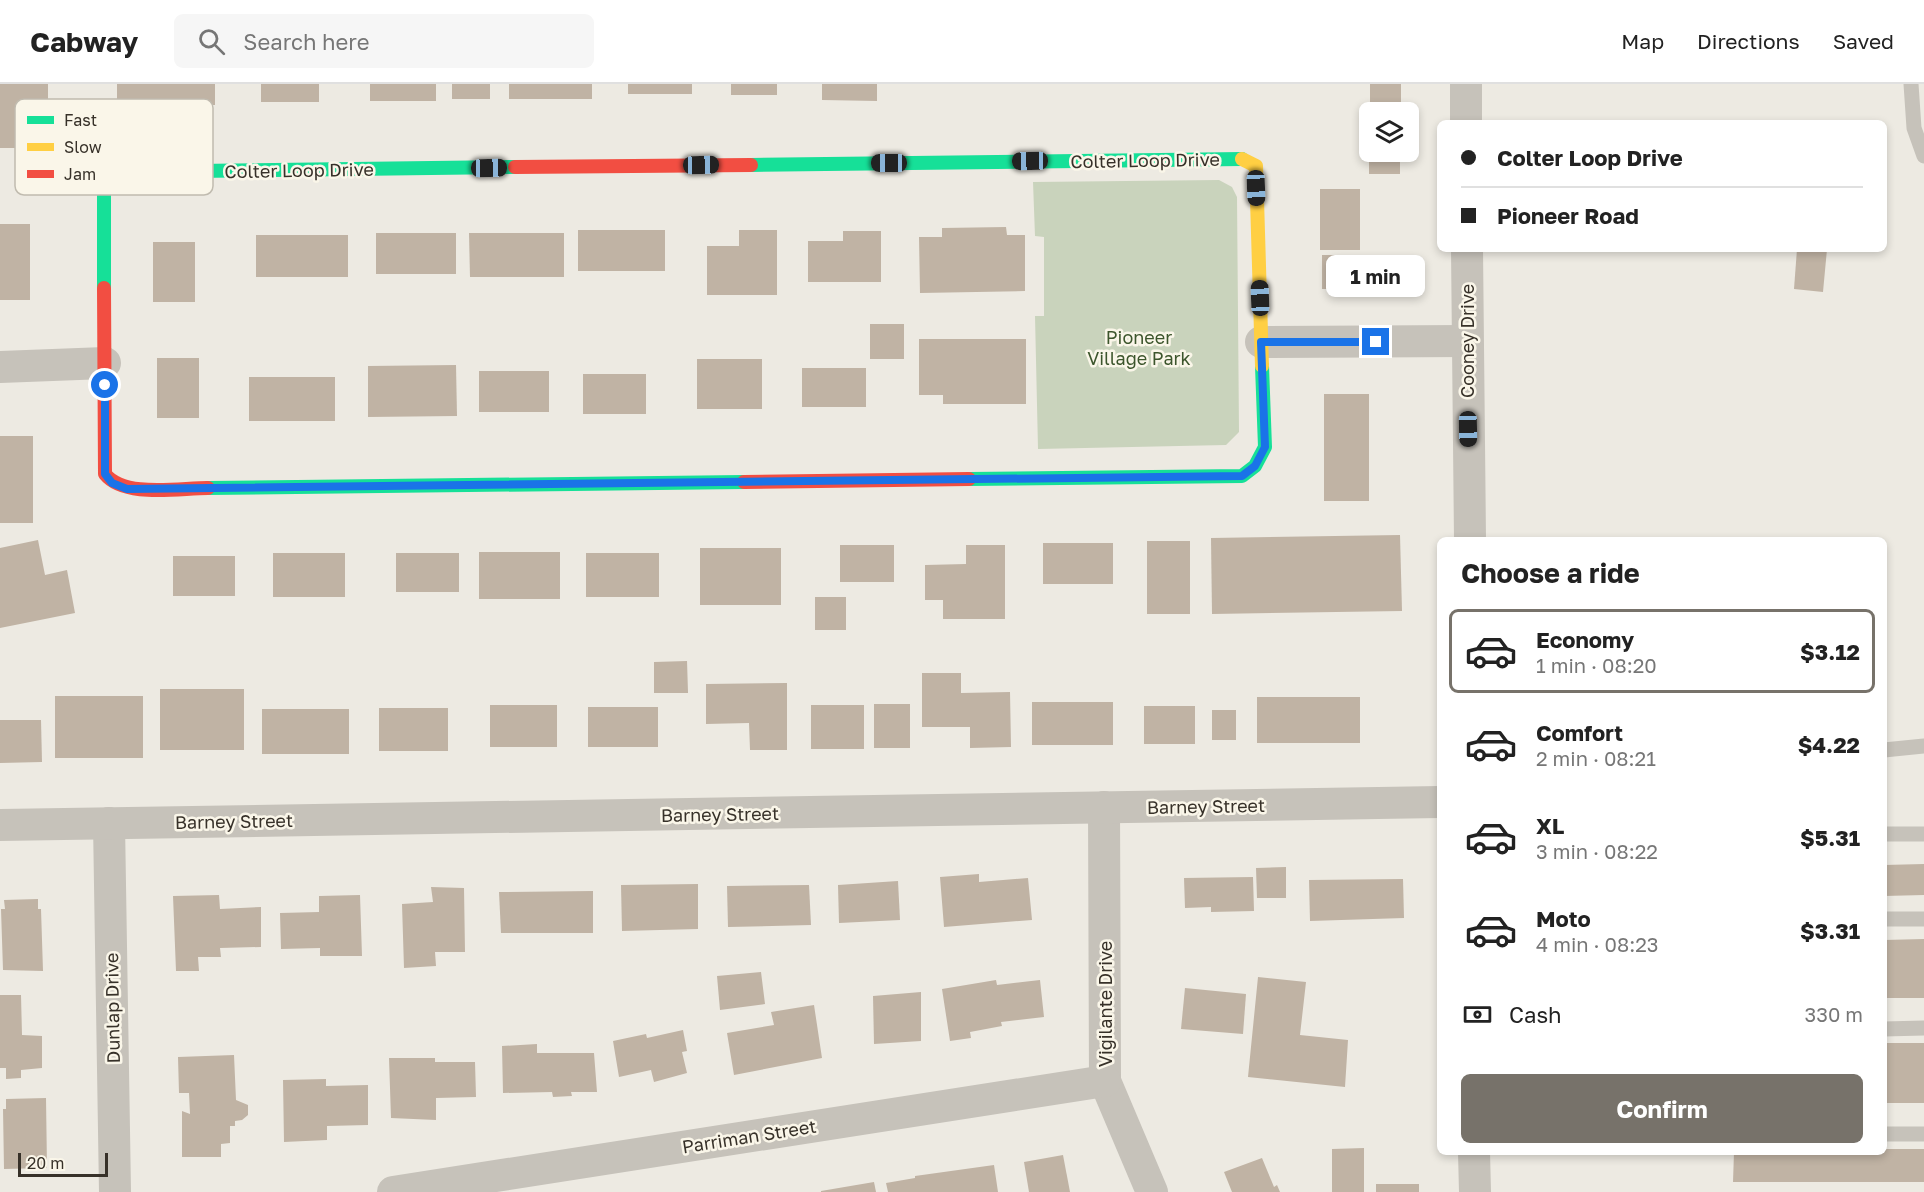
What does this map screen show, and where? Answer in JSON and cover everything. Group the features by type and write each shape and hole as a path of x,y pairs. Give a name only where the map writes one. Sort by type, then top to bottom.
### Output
{"street":[{"path":"1466,84 1466,120"},
{"name":"Colter Loop Drive","path":"104,195 105,474 112,483 127,489 1242,476 1255,466 1265,447 1256,166 1242,159 213,171"},
{"name":"Cooney Drive","path":"1467,252 1470,537"},
{"path":"1261,342 1467,341"},
{"path":"0,367 105,363"},
{"name":"Barney Street","path":"0,825 1437,802"},
{"name":"Vigilante Drive","path":"1104,807 1106,1081 1152,1192"},
{"name":"Dunlap Drive","path":"109,824 115,1192"},
{"name":"Parriman Street","path":"393,1192 1106,1081"},
{"path":"1474,1155 1475,1192"}],"lane":[{"path":"1911,84 1914,128 1924,156"},
{"path":"1887,750 1924,746"},
{"path":"1887,834 1924,834"},
{"path":"1887,919 1924,919"},
{"path":"1887,1029 1924,1028"},
{"path":"1887,1134 1924,1134"}],"green space":[{"name":"Pioneer Village Park","path":"1219,180 1232,187 1237,197 1239,432 1226,445 1038,449 1035,316 1044,316 1044,237 1035,236 1033,182"}],"building":[{"path":"0,84 48,84 48,99 15,99 15,148 0,148"},
{"path":"117,84 215,84 215,105 213,105 213,99 117,99"},
{"path":"261,84 319,84 319,102 261,102"},
{"path":"370,84 436,84 436,101 370,101"},
{"path":"452,84 490,84 490,99 452,99"},
{"path":"509,84 592,84 592,99 509,99"},
{"path":"628,84 692,84 692,94 628,94"},
{"path":"731,84 777,84 777,95 731,95"},
{"path":"822,84 877,84 877,101 822,100"},
{"path":"1370,84 1401,84 1401,102 1370,102"},
{"path":"1369,162 1400,162 1400,174 1369,174"},
{"path":"1320,189 1360,189 1360,250 1320,250"},
{"path":"0,224 30,224 30,300 0,300"},
{"path":"1006,227 1007,235 1025,235 1025,291 920,293 919,237 942,237 942,228"},
{"path":"578,230 665,230 665,271 578,271"},
{"path":"739,230 777,230 777,295 707,295 707,246 739,246"},
{"path":"843,231 881,231 881,282 808,282 808,241 843,241"},
{"path":"376,233 456,233 456,274 376,274"},
{"path":"469,233 564,233 564,277 470,277"},
{"path":"256,235 348,235 348,277 256,277"},
{"path":"153,242 195,242 195,302 153,302"},
{"path":"1797,252 1827,252 1823,292 1794,289"},
{"path":"1322,255 1358,255 1358,289 1322,289"},
{"path":"870,324 904,324 904,359 870,359"},
{"path":"919,339 1026,339 1026,404 943,404 943,395 919,395"},
{"path":"157,358 199,358 199,418 157,418"},
{"path":"697,359 762,359 762,409 697,409"},
{"path":"456,365 457,416 368,417 368,366"},
{"path":"802,368 866,368 866,407 802,407"},
{"path":"479,371 549,371 549,412 479,412"},
{"path":"583,374 646,374 646,414 583,414"},
{"path":"249,377 335,377 335,421 249,421"},
{"path":"1324,394 1369,394 1369,501 1324,501"},
{"path":"0,436 33,436 33,523 0,523"},
{"path":"1400,535 1402,611 1212,614 1211,538"},
{"path":"38,540 45,575 67,570 75,613 0,628 0,548"},
{"path":"1147,541 1190,541 1190,614 1147,614"},
{"path":"1043,543 1113,543 1113,584 1043,584"},
{"path":"840,545 894,545 894,582 840,582"},
{"path":"966,545 1005,545 1005,619 943,619 943,600 925,600 925,565 966,564"},
{"path":"700,548 781,548 781,605 700,605"},
{"path":"479,552 560,552 560,599 479,599"},
{"path":"273,553 345,553 345,597 273,597"},
{"path":"396,553 459,553 459,592 396,592"},
{"path":"586,553 659,553 659,597 586,597"},
{"path":"173,556 235,556 235,596 173,596"},
{"path":"815,597 846,597 846,630 815,630"},
{"path":"687,661 688,693 654,693 654,662"},
{"path":"922,673 961,673 961,693 1010,692 1011,747 970,748 970,727 922,727"},
{"path":"787,683 787,750 750,750 749,723 706,724 706,684"},
{"path":"160,689 244,689 244,750 160,750"},
{"path":"55,696 143,696 143,758 55,758"},
{"path":"1257,697 1360,697 1360,743 1257,743"},
{"path":"1032,702 1113,702 1113,745 1032,745"},
{"path":"874,704 910,704 910,748 874,748"},
{"path":"490,705 557,705 557,747 490,747"},
{"path":"811,705 864,705 864,749 811,749"},
{"path":"1144,706 1195,706 1195,744 1144,744"},
{"path":"588,707 658,707 658,747 588,747"},
{"path":"379,708 448,708 448,751 379,751"},
{"path":"262,709 349,709 349,754 262,754"},
{"path":"1212,710 1236,710 1236,740 1212,740"},
{"path":"0,720 41,720 42,762 0,763"},
{"path":"1924,864 1924,895 1887,896 1887,865"},
{"path":"1286,867 1286,898 1257,898 1256,868"},
{"path":"979,874 979,882 1028,878 1032,920 944,927 940,877"},
{"path":"1253,877 1254,911 1211,912 1211,907 1185,908 1184,878"},
{"path":"1403,879 1404,918 1310,921 1309,880"},
{"path":"898,881 900,920 839,923 838,885"},
{"path":"698,884 698,929 622,931 621,885"},
{"path":"809,885 811,925 728,927 727,886"},
{"path":"431,887 464,888 465,952 435,952 436,966 404,968 402,904 433,902"},
{"path":"593,891 593,933 501,933 499,892"},
{"path":"219,895 220,909 261,907 261,947 220,948 221,957 198,957 199,971 176,971 173,896"},
{"path":"360,895 362,956 320,956 320,948 281,949 280,913 319,912 319,896"},
{"path":"38,899 38,909 41,909 43,971 3,970 1,909 5,909 4,900"},
{"path":"1924,939 1924,998 1887,998 1887,940"},
{"path":"761,972 765,1004 720,1010 717,976"},
{"path":"1258,977 1306,982 1300,1035 1348,1040 1345,1087 1248,1077"},
{"path":"996,980 997,985 1040,980 1044,1017 1001,1022 1002,1026 970,1032 971,1038 950,1041 942,989"},
{"path":"1185,988 1246,994 1243,1034 1181,1029"},
{"path":"921,992 921,1041 874,1044 873,996"},
{"path":"0,995 21,995 22,1035 42,1036 42,1068 21,1070 21,1078 6,1079 6,1068 0,1068"},
{"path":"814,1005 822,1058 734,1075 727,1033 774,1025 771,1012"},
{"path":"683,1030 687,1051 682,1052 687,1073 654,1082 651,1070 619,1077 613,1041 646,1034 647,1038"},
{"path":"1887,1043 1924,1043 1924,1103 1887,1103"},
{"path":"537,1044 537,1053 594,1053 597,1092 571,1092 572,1096 553,1097 552,1092 503,1093 502,1046"},
{"path":"234,1055 236,1100 248,1105 248,1115 242,1120 235,1121 235,1126 230,1126 230,1143 221,1144 221,1157 182,1157 182,1111 190,1114 189,1093 179,1093 178,1057"},
{"path":"389,1058 435,1058 435,1062 475,1062 476,1097 436,1098 436,1120 391,1118"},
{"path":"326,1079 326,1086 368,1085 368,1125 327,1126 327,1140 284,1142 283,1080"},
{"path":"46,1098 47,1168 4,1169 3,1109 6,1109 6,1099"},
{"path":"1364,1148 1364,1192 1332,1192 1332,1149"},
{"path":"1887,1149 1924,1149 1924,1182 1733,1182 1734,1155 1887,1155"},
{"path":"1063,1155 1070,1192 1029,1192 1024,1162"},
{"path":"1262,1158 1274,1187 1277,1185 1280,1192 1232,1192 1224,1172"},
{"path":"994,1165 998,1192 888,1192 886,1183 915,1178 915,1176"},
{"path":"874,1182 876,1192 821,1192 821,1191"},
{"path":"1376,1184 1419,1184 1419,1192 1376,1192"}],"traffic: fast":[{"path":"751,165 1242,159"},
{"path":"213,171 515,167"},
{"path":"104,195 104,288"},
{"path":"969,479 1242,476 1255,466 1265,447 1262,366"},
{"path":"208,488 744,482"}],"traffic: slow":[{"path":"1242,159 1256,166 1262,366"}],"traffic: jam":[{"path":"515,167 751,165"},
{"path":"104,288 105,474 114,481 138,489 208,488"},
{"path":"744,482 969,479"}],"route":[{"path":"105,385 105,474 112,483 127,489 1242,476 1255,466 1265,447 1261,342 1376,342"}]}
